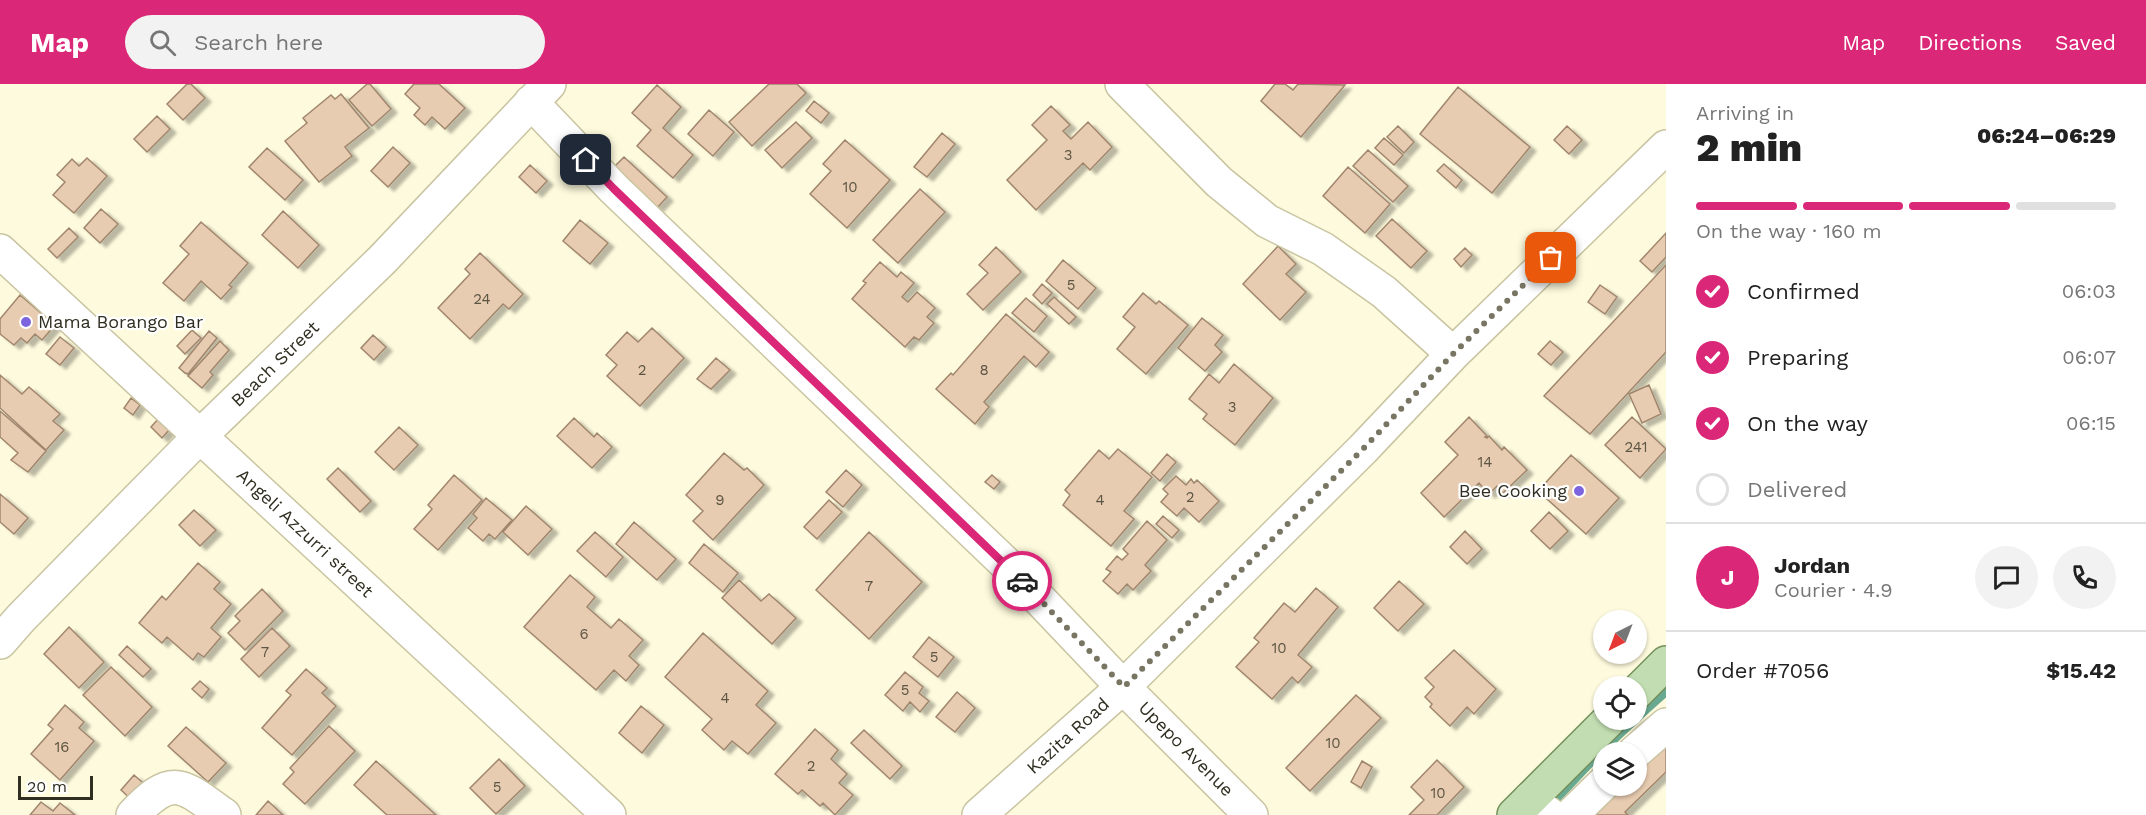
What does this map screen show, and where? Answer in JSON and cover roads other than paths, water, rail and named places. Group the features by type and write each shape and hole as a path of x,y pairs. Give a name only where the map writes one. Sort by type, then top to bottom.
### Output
{"main road":[{"path":"1647,682 1666,663"},
{"path":"1531,810 1600,730"}],"street":[{"path":"1122,84 1220,182 1268,221 1323,249 1384,292 1453,354"},
{"name":"Beach Street","path":"0,642 200,436 382,260 540,93"},
{"name":"Upepo Avenue","path":"540,93 614,189 1004,562 1251,815"},
{"name":"Kazita Road","path":"979,815 1124,687 1363,449 1453,354 1666,147"},
{"name":"Angeli Azzurri street","path":"0,251 609,815"},
{"path":"1647,742 1666,725"},
{"path":"133,815 146,801 166,788 187,789 224,815"},
{"path":"1571,815 1593,794"}],"waterway":[{"path":"1647,709 1666,692"},
{"path":"1550,806 1624,730"}],"place":[{"name":"Mama Borango Bar","path":"26,322"},
{"name":"Bee Cooking","path":"1579,491"}]}
